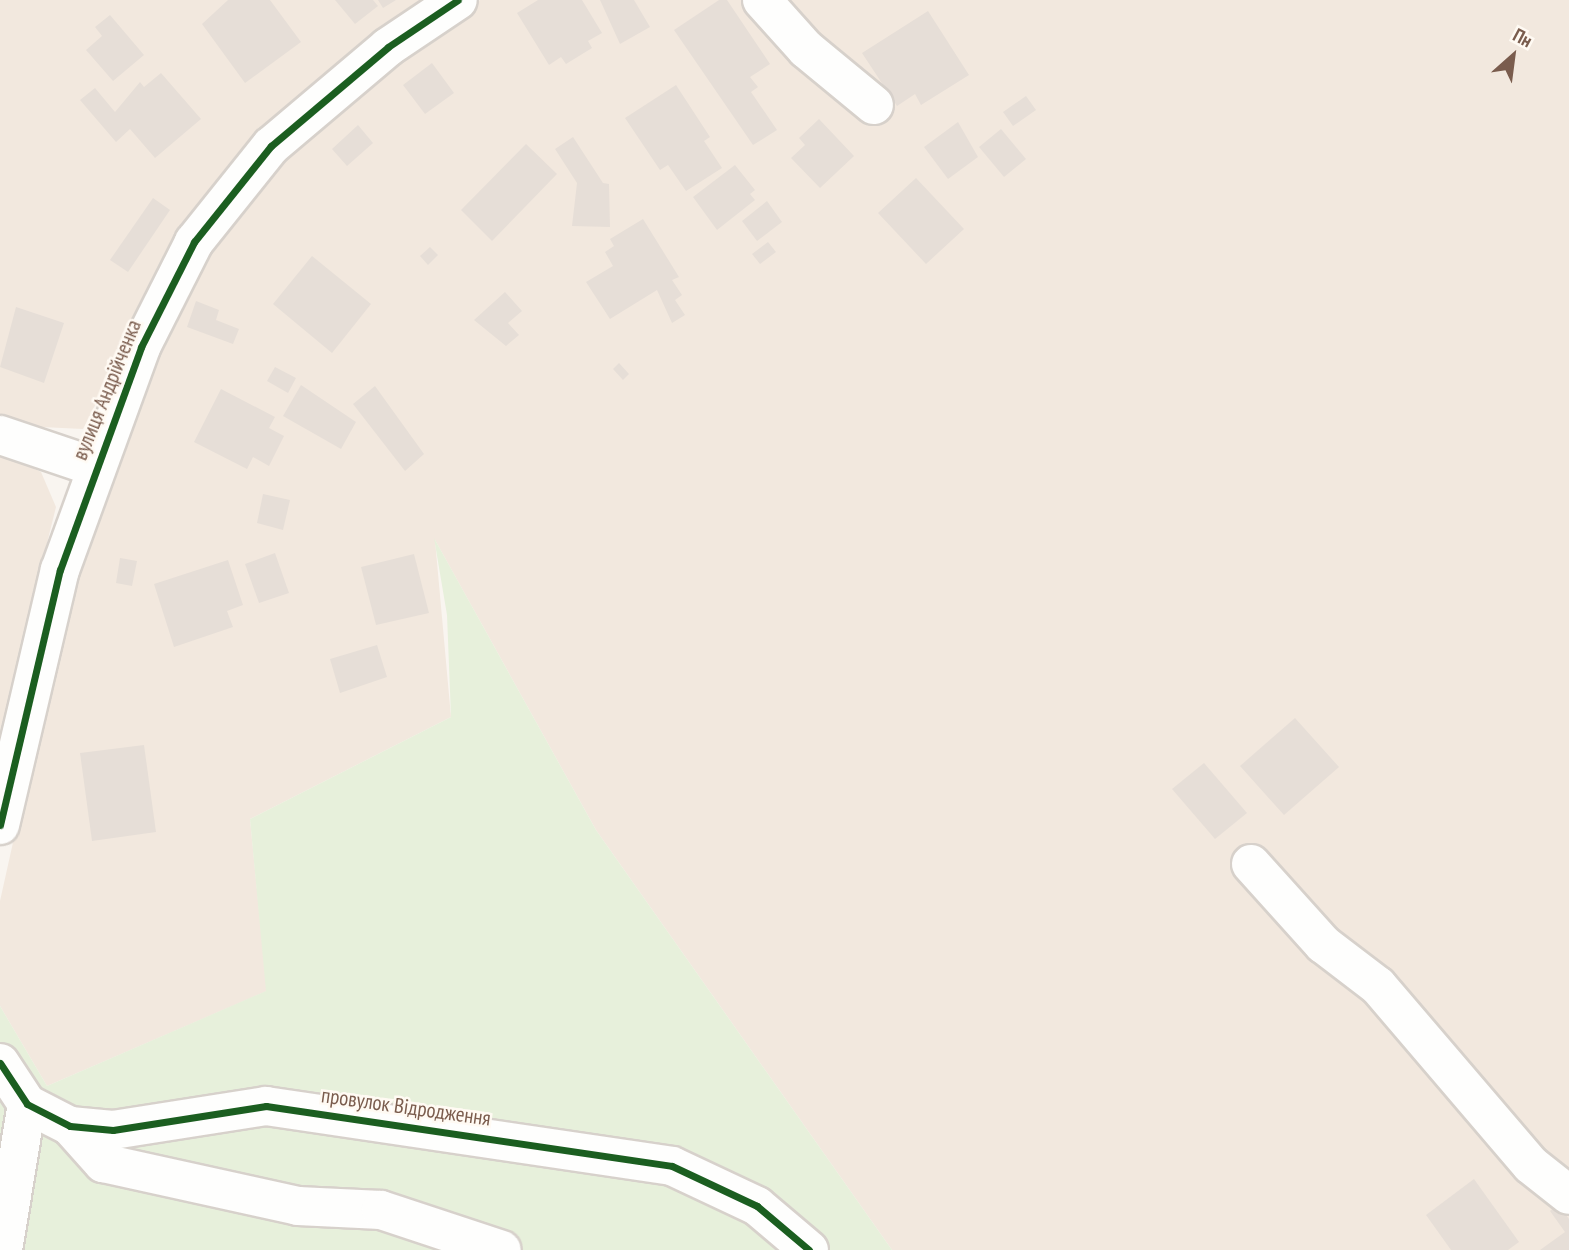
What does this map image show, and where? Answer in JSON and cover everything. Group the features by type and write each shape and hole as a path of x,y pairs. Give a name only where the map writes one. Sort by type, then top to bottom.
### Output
{"street":[{"name":"вулиця Андрійченка","path":"0,825 60,570 95,467 141,346 194,242 271,146 388,47 458,0"},
{"path":"762,0 806,49 874,105"},
{"path":"0,435 95,467"},
{"path":"1251,864 1322,944 1378,986 1531,1165 1569,1195"},
{"name":"провулок Відродження","path":"0,1063 27,1104 70,1126 113,1130 265,1106 672,1166 757,1206 809,1250"},
{"path":"2,1250 27,1104"},
{"path":"70,1126 103,1163 298,1206 381,1210 502,1250"}],"shaded area":[{"path":"0,0 427,0 181,236 83,429 0,425"},
{"path":"480,0 1569,0 1569,1250 892,1250 596,830 435,540 451,717 250,819 267,991 47,1086 0,1006 0,901 60,631 137,400 205,249 280,155 391,59"},
{"path":"0,453 41,472 56,507 0,732"}],"green space":[{"path":"434,538 596,830 892,1250 0,1250 0,1006 47,1086 266,991 250,819 451,717 447,615"}],"building":[{"path":"228,0 270,0 301,42 245,83 202,24"},
{"path":"335,0 373,0 378,6 355,24"},
{"path":"378,0 396,0 383,8"},
{"path":"538,0 582,0 602,33 588,41 592,48 566,64 561,57 549,65 517,13"},
{"path":"600,0 634,0 650,27 620,44"},
{"path":"719,0 727,0 770,64 750,77 758,87 751,92 777,130 753,145 674,30"},
{"path":"928,11 969,75 921,105 915,94 897,106 862,53"},
{"path":"110,15 144,55 113,81 86,50 102,36 95,27"},
{"path":"432,63 454,93 425,114 403,85"},
{"path":"161,73 201,119 155,158 130,129 116,142 80,100 95,88 115,112 140,82 144,87"},
{"path":"676,85 710,137 704,141 722,168 686,191 668,165 660,170 625,118"},
{"path":"1026,96 1036,110 1013,126 1003,112"},
{"path":"819,119 854,156 820,188 791,158 805,145 799,138"},
{"path":"958,122 978,157 948,179 924,147"},
{"path":"358,125 373,143 347,166 332,149"},
{"path":"1001,129 1026,159 1004,177 979,147"},
{"path":"573,137 603,183 609,184 610,227 572,226 577,183 555,149"},
{"path":"526,144 557,174 492,241 461,210"},
{"path":"735,165 755,190 750,194 755,200 717,230 693,197"},
{"path":"916,178 964,229 926,264 878,213"},
{"path":"153,198 170,210 128,272 110,260"},
{"path":"767,201 782,222 757,241 742,221"},
{"path":"643,219 679,277 672,280 682,295 675,300 685,315 672,323 657,290 610,319 586,282 613,266 605,252 614,246 610,239"},
{"path":"768,242 776,252 760,264 752,254"},
{"path":"430,247 438,255 428,265 420,256"},
{"path":"312,256 371,304 332,353 273,304"},
{"path":"505,292 522,311 508,323 519,335 506,346 474,320"},
{"path":"196,301 219,310 216,320 239,329 233,344 187,327"},
{"path":"16,307 64,323 44,383 0,367"},
{"path":"619,363 629,374 623,380 613,369"},
{"path":"275,367 296,378 288,393 267,381"},
{"path":"301,385 356,422 341,449 283,416"},
{"path":"375,386 424,454 405,471 353,404"},
{"path":"221,389 275,417 269,428 284,436 269,466 253,457 247,469 194,442"},
{"path":"263,494 290,500 283,530 257,523"},
{"path":"275,553 289,593 259,603 245,564"},
{"path":"414,554 429,613 376,625 361,567"},
{"path":"120,558 137,561 132,586 116,583"},
{"path":"228,560 243,605 227,611 233,627 174,647 154,584"},
{"path":"377,645 387,677 340,693 330,659"},
{"path":"1295,718 1339,767 1284,815 1240,766"},
{"path":"144,745 156,832 92,841 80,753"},
{"path":"1204,763 1247,813 1215,839 1172,789"},
{"path":"1474,1179 1519,1242 1508,1250 1451,1250 1426,1215"},
{"path":"1558,1204 1569,1219 1569,1250 1540,1250 1565,1232 1550,1211"}],"cycle path":[{"path":"0,825 60,570 141,347 194,242 271,146 388,47 458,0"},
{"path":"0,1063 27,1104 70,1126 113,1130 266,1106 672,1166 757,1206 809,1250"}]}
